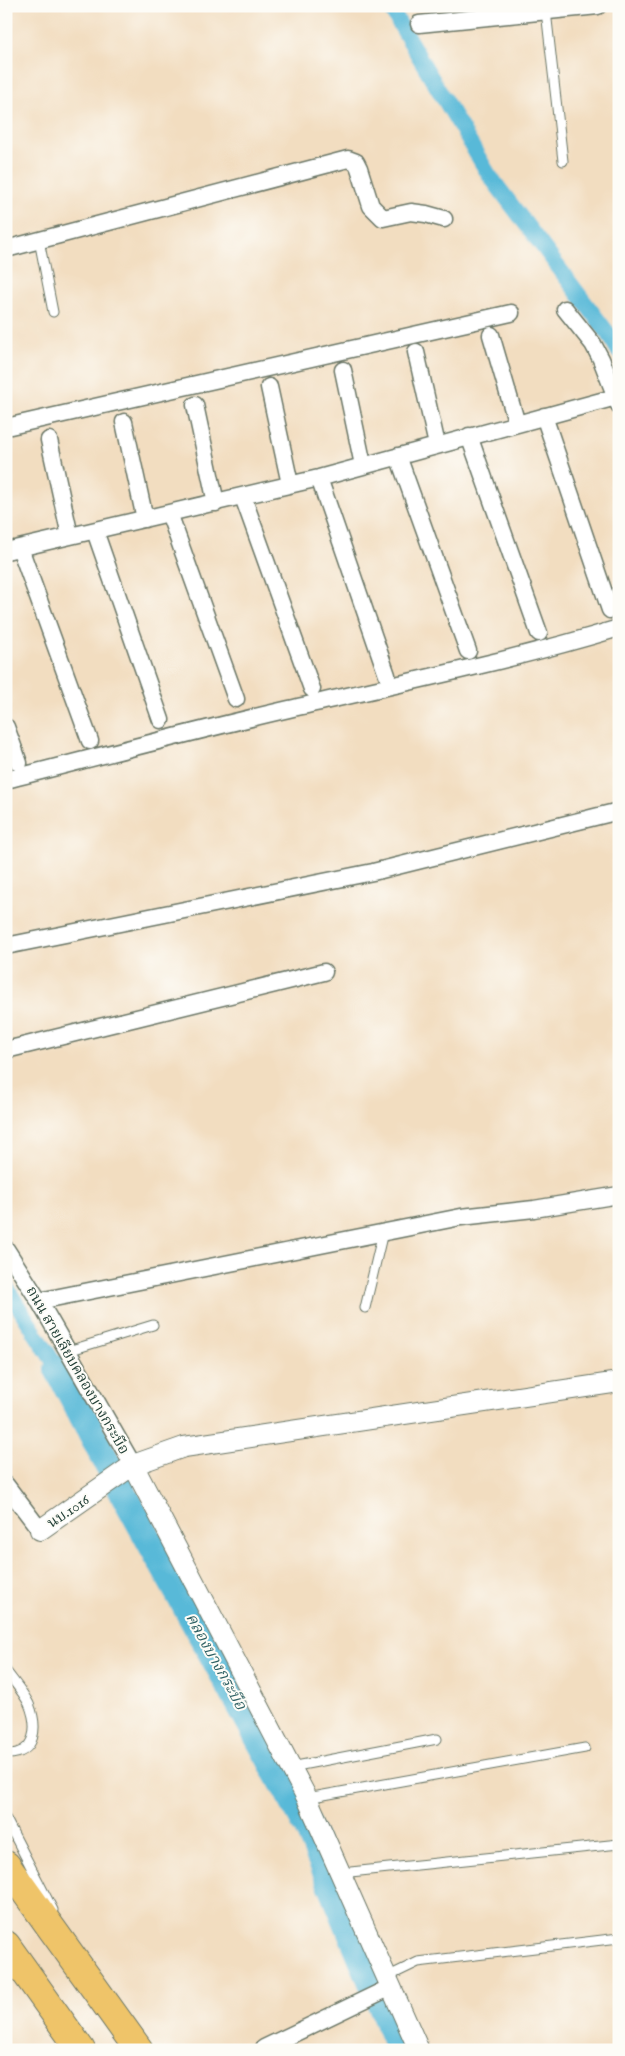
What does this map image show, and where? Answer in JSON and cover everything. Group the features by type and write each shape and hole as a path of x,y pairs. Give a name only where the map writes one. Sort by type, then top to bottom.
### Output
{"highway":[{"path":"6,1865 139,2050"},
{"path":"6,1946 81,2050"}],"street":[{"path":"419,24 598,6"},
{"path":"6,249 348,159 356,162 371,206 383,218 411,212 444,219"},
{"path":"90,741 13,550 243,497 544,416 617,401 601,359 593,344 565,309"},
{"path":"6,427 511,312"},
{"path":"491,335 517,424"},
{"path":"416,352 437,445"},
{"path":"343,370 364,465"},
{"path":"269,387 290,484"},
{"path":"195,405 216,502"},
{"path":"544,416 610,610"},
{"path":"124,422 145,519"},
{"path":"469,436 539,633"},
{"path":"49,440 70,536"},
{"path":"398,456 468,651"},
{"path":"319,478 387,675"},
{"path":"243,497 312,689"},
{"path":"169,513 236,699"},
{"path":"94,531 161,720"},
{"path":"6,780 192,732 403,685 549,649 619,628"},
{"path":"6,727 18,762"},
{"path":"6,946 373,872 619,811"},
{"path":"6,1050 324,972"},
{"path":"39,1300 461,1217 534,1209 619,1195"},
{"name":"ถนน สายเลียบคลองบางกระบือ","path":"6,1249 39,1300 133,1465"},
{"name":"นบ.1016","path":"40,1530 133,1465 184,1448 619,1382"},
{"path":"133,1465 307,1798 388,1984 419,2050"},
{"path":"6,1485 40,1530"},
{"path":"264,2048 360,2003 388,1984"}],"lane":[{"path":"546,12 563,161"},
{"path":"39,240 54,312"},
{"path":"365,1308 383,1232"},
{"path":"68,1351 153,1325"},
{"path":"6,1671 29,1706 34,1729 29,1746 19,1753 6,1754"},
{"path":"290,1767 437,1739"},
{"path":"307,1798 585,1748"},
{"path":"6,1819 56,1915"},
{"path":"341,1873 619,1844"},
{"path":"60,1924 92,1984"},
{"path":"388,1984 418,1962 619,1938"}],"waterway":[{"path":"389,6 489,175 610,336 619,352"},
{"name":"คลองบางกระบือ","path":"6,1287 58,1369"},
{"name":"คลองบางกระบือ","path":"58,1369 126,1498 308,1828 400,2050"}]}
